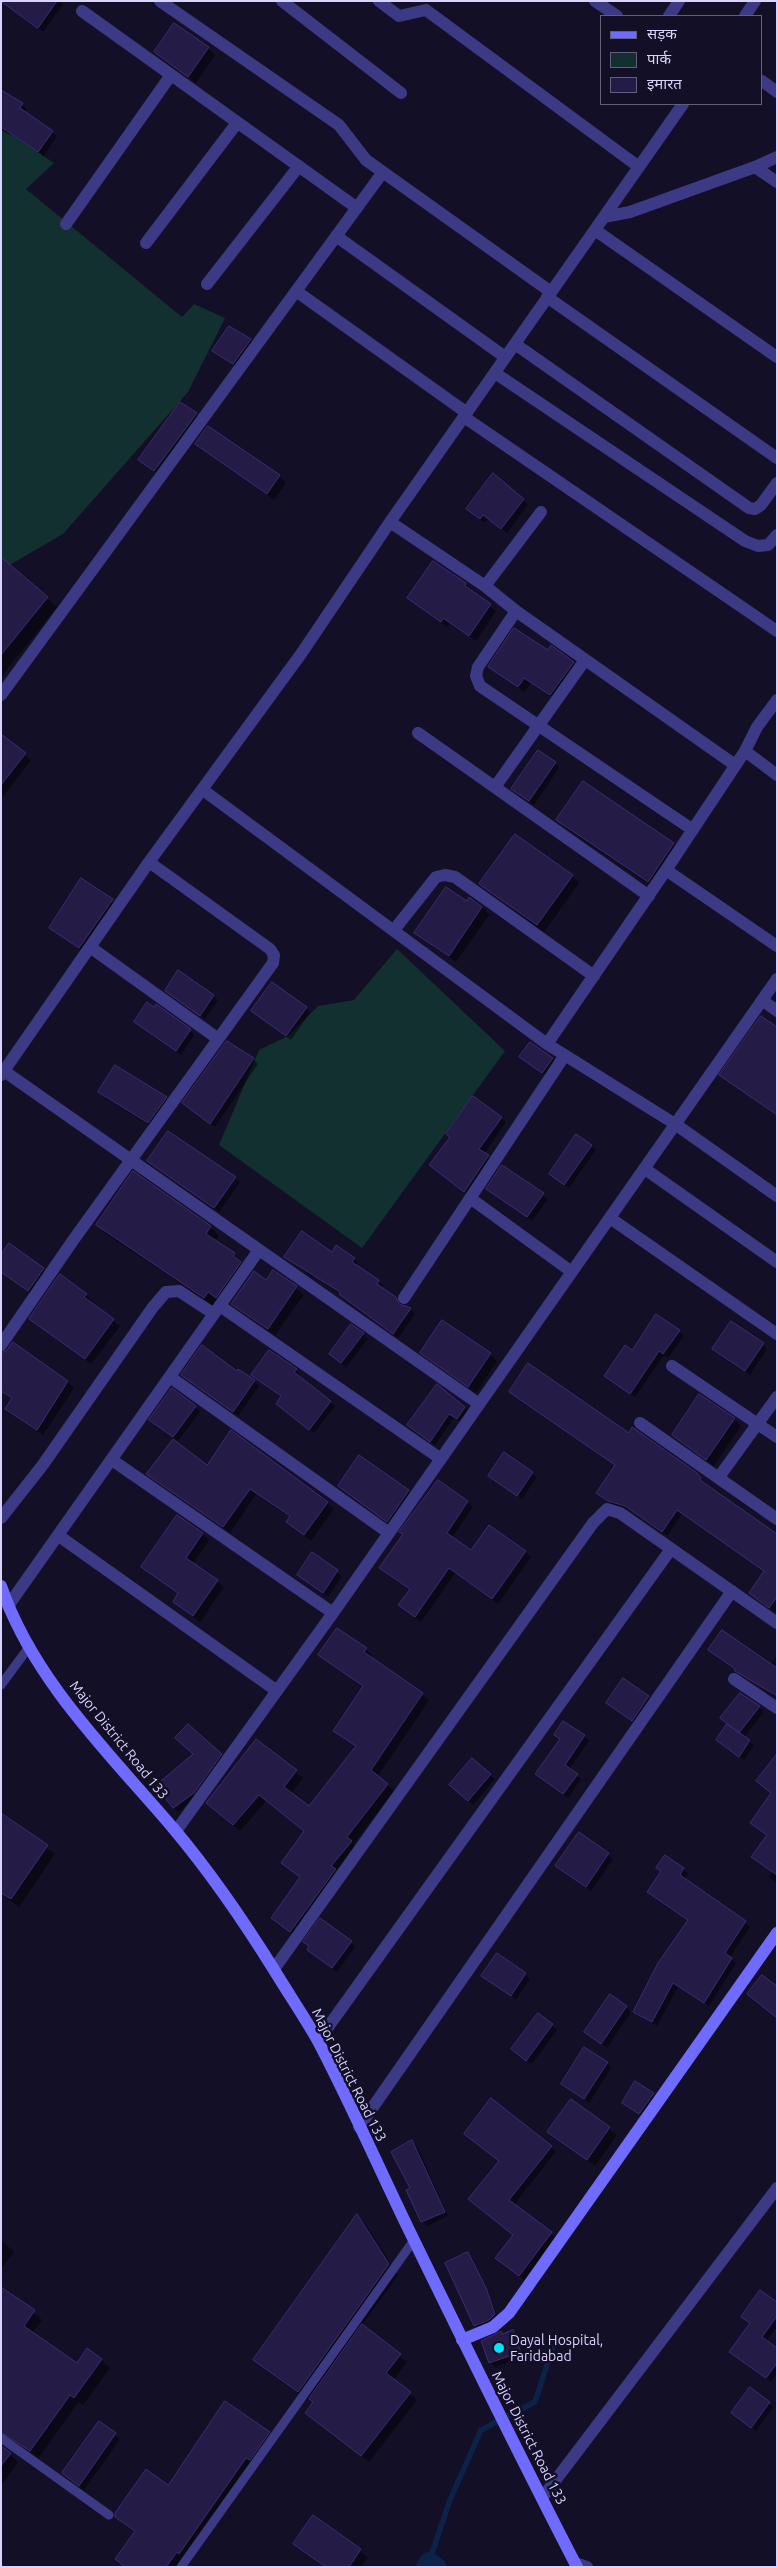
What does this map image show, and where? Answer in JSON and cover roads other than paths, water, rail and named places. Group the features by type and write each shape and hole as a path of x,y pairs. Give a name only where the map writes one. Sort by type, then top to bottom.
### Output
{"main road":[{"name":"Major District Road 133","path":"1,1586 8,1606 29,1647 77,1715 176,1832 274,1969 318,2040 462,2340 542,2498 580,2566"},
{"path":"462,2340 493,2327 509,2313 777,1932"}],"street":[{"path":"160,1 339,126 366,160 549,295 777,458"},
{"path":"282,1 400,93"},
{"path":"379,1 399,16 429,6 639,167"},
{"path":"670,15 679,1"},
{"path":"746,15 755,1"},
{"path":"596,2 616,15"},
{"path":"82,11 357,208"},
{"path":"66,224 171,75"},
{"path":"763,82 777,92"},
{"path":"479,1404 131,1160 3,1073 149,862 301,654 390,522 682,105"},
{"path":"146,243 237,122"},
{"path":"604,217 630,212 777,157"},
{"path":"208,284 299,166"},
{"path":"755,166 777,182"},
{"path":"1,695 383,172"},
{"path":"595,230 777,356"},
{"path":"336,236 505,357"},
{"path":"296,291 465,415 777,631"},
{"path":"515,344 749,508 755,509 761,505 775,490"},
{"path":"494,373 745,541 758,546 768,545 777,534"},
{"path":"485,586 541,512"},
{"path":"390,522 485,586 516,611 735,766"},
{"path":"516,611 478,667 476,676 480,686 540,724 693,830"},
{"path":"494,787 585,660"},
{"path":"547,1044 649,896 745,751 757,727 777,700"},
{"path":"418,733 649,896"},
{"path":"745,751 777,775"},
{"path":"203,790 547,1044 676,1124 777,1196"},
{"path":"1,1345 272,963 274,955 270,948 149,862"},
{"path":"666,870 777,946"},
{"path":"394,930 436,877 445,875 455,877 594,976"},
{"path":"90,947 217,1038"},
{"path":"176,1832 278,1692 777,979"},
{"path":"762,1000 777,1011"},
{"path":"404,1298 565,1055"},
{"path":"645,1169 777,1262"},
{"path":"470,1198 572,1272"},
{"path":"610,1218 777,1334"},
{"path":"8,1606 259,1250"},
{"path":"1,1518 42,1466 166,1292 178,1291 217,1310 441,1459"},
{"path":"672,1366 777,1437"},
{"path":"170,1377 389,1533"},
{"path":"719,1477 777,1397"},
{"path":"640,1424 777,1519"},
{"path":"112,1460 333,1613"},
{"path":"274,1969 602,1512 612,1509 777,1623"},
{"path":"59,1536 278,1692"},
{"path":"318,2040 671,1549"},
{"path":"359,2127 732,1591"},
{"path":"734,1679 777,1708"},
{"path":"542,2498 777,2188"}],"lane":[{"path":"1,1685 29,1647"},
{"path":"181,2567 414,2240"},
{"path":"1,2438 109,2516"}],"waterway":[{"path":"429,2562 450,2500 481,2430 535,2402 554,2343"},
{"path":"426,2567 429,2562 436,2567"}],"place":[{"name":"Dayal Hospital, Faridabad","path":"499,2348"}]}
